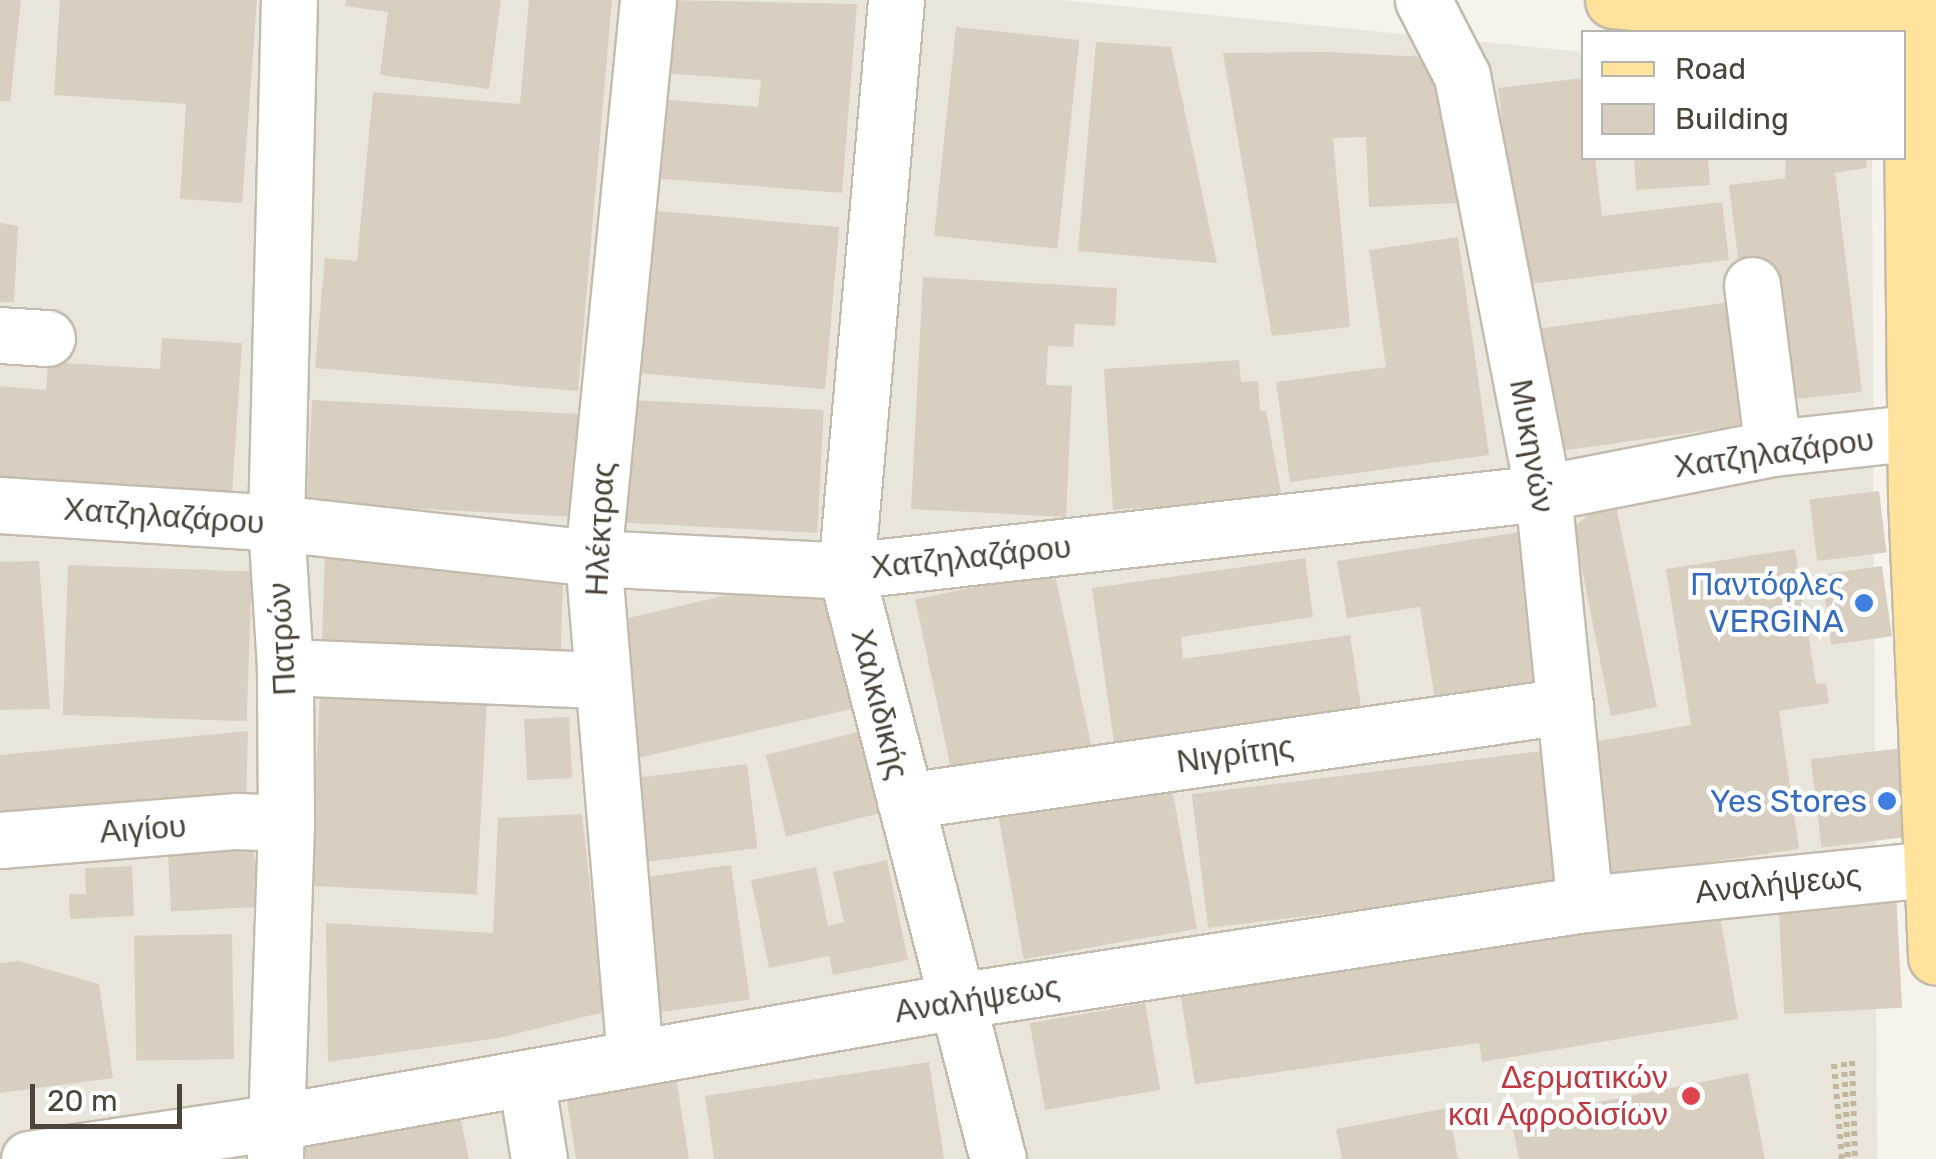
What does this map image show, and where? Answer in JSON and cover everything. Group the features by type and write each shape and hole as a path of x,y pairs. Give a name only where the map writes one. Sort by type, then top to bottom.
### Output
{"main road":[{"path":"1613,0 1926,19 1912,118 1926,432 1930,869 1936,956"}],"street":[{"name":"Πατρών","path":"276,1141 286,823 285,667 276,523 289,0"},
{"name":"Ηλέκτρας","path":"635,1058 600,680 593,558 648,0"},
{"name":"Χαλκιδικής","path":"896,0 846,570 998,1159"},
{"name":"Μυκηνών","path":"1424,0 1462,76 1542,493 1585,904"},
{"path":"1752,284 1772,448"},
{"name":"Χατζηλαζάρου","path":"0,505 276,523 593,558 846,570 1542,493 1772,448 1926,432"},
{"path":"285,667 600,680"},
{"name":"Νιγρίτης","path":"905,801 1565,706"},
{"name":"Αιγίου","path":"0,840 237,821 286,823"},
{"name":"Αναλήψεως","path":"28,1159 276,1141 526,1078 956,1001 1585,904 1930,869"},
{"path":"526,1078 540,1159"}],"path":[{"path":"1848,1159 1843,1062 1848,1159"}],"shaded area":[{"path":"0,0 274,0 274,1159 0,1159"},
{"path":"313,0 1061,0 1581,52 1581,160 1872,160 1877,1159 273,1159"}],"building":[{"path":"0,0 21,0 10,102 0,101"},
{"path":"60,0 257,0 242,203 180,199 186,104 54,95"},
{"path":"346,0 501,0 489,89 380,75 388,12 345,6"},
{"path":"529,0 612,0 578,391 315,368 325,258 357,261 373,92 520,104"},
{"path":"665,0 857,4 842,193 651,178 657,99 758,107 761,80 660,73"},
{"path":"956,27 1079,40 1057,249 934,236"},
{"path":"1096,42 1171,47 1217,263 1078,251"},
{"path":"1326,52 1448,58 1459,203 1369,207 1366,137 1333,138 1350,327 1272,336 1223,53"},
{"path":"1581,78 1581,160 1595,160 1602,216 1722,202 1729,260 1522,285 1498,88"},
{"path":"1634,160 1708,160 1710,185 1636,190"},
{"path":"1786,160 1867,160 1866,168 1835,173 1862,392 1775,401 1740,274 1729,185 1785,178"},
{"path":"646,210 839,227 825,389 632,372"},
{"path":"0,223 18,226 14,302 0,302"},
{"path":"1458,237 1489,455 1290,482 1276,382 1386,367 1369,250"},
{"path":"923,277 1117,288 1115,326 1075,324 1073,347 1048,346 1046,385 1072,386 1066,517 911,509"},
{"path":"1730,302 1747,425 1553,452 1536,329"},
{"path":"162,338 242,343 232,495 0,479 0,386 46,390 48,362 160,369"},
{"path":"1239,360 1241,382 1258,381 1260,411 1266,411 1282,498 1113,510 1104,369"},
{"path":"312,400 579,414 573,517 307,503"},
{"path":"632,400 824,410 817,533 626,523"},
{"path":"1613,491 1657,707 1611,716 1574,528"},
{"path":"1879,491 1887,553 1817,561 1810,500"},
{"path":"1519,532 1544,683 1435,700 1420,607 1347,618 1337,561"},
{"path":"1795,549 1816,684 1826,683 1829,703 1779,711 1799,849 1600,878 1582,744 1691,725 1666,569"},
{"path":"325,553 564,561 560,669 321,661"},
{"path":"1305,558 1313,617 1181,637 1183,659 1350,635 1361,707 1114,742 1092,588"},
{"path":"39,561 50,709 0,710 0,562"},
{"path":"68,565 252,571 247,721 63,715"},
{"path":"1882,566 1892,636 1831,645 1822,574"},
{"path":"1054,570 1092,747 953,777 915,600"},
{"path":"822,573 853,708 635,759 604,623"},
{"path":"320,694 487,703 477,894 310,886"},
{"path":"569,717 572,778 527,780 524,719"},
{"path":"248,731 246,806 0,821 0,755"},
{"path":"858,732 878,814 786,836 766,755"},
{"path":"1910,747 1921,835 1822,848 1811,759"},
{"path":"1550,750 1566,884 1208,928 1192,794"},
{"path":"747,764 757,848 642,863 632,778"},
{"path":"1172,787 1197,929 1024,959 999,818"},
{"path":"582,814 604,1012 499,1038 328,1062 326,923 493,933 498,818"},
{"path":"254,850 257,907 171,911 168,855"},
{"path":"887,860 908,960 833,975 829,956 769,968 751,880 816,867 828,926 844,922 833,872"},
{"path":"731,865 750,1000 660,1012 641,878"},
{"path":"132,866 134,916 70,919 69,894 86,894 85,868"},
{"path":"1896,892 1902,1008 1784,1014 1778,898"},
{"path":"1719,910 1738,1019 1482,1062 1479,1043 1195,1084 1180,993"},
{"path":"232,934 234,1059 136,1061 134,936"},
{"path":"19,961 99,984 113,1078 0,1093 0,963"},
{"path":"1145,1003 1160,1090 1045,1110 1030,1023"},
{"path":"929,1062 944,1159 714,1159 705,1096"},
{"name":"Δερματικών και Αφροδισίων","path":"1748,1073 1765,1159 1519,1159 1511,1119"},
{"path":"676,1077 689,1159 576,1159 566,1094"},
{"path":"1448,1108 1458,1159 1342,1159 1336,1129"},
{"path":"460,1116 469,1159 304,1159 301,1142"}],"place":[{"name":"Παντόφλες VERGINA","path":"1864,603"},
{"name":"Yes Stores","path":"1887,801"},
{"name":"Δερματικών και Αφροδισίων","path":"1691,1096"}]}
